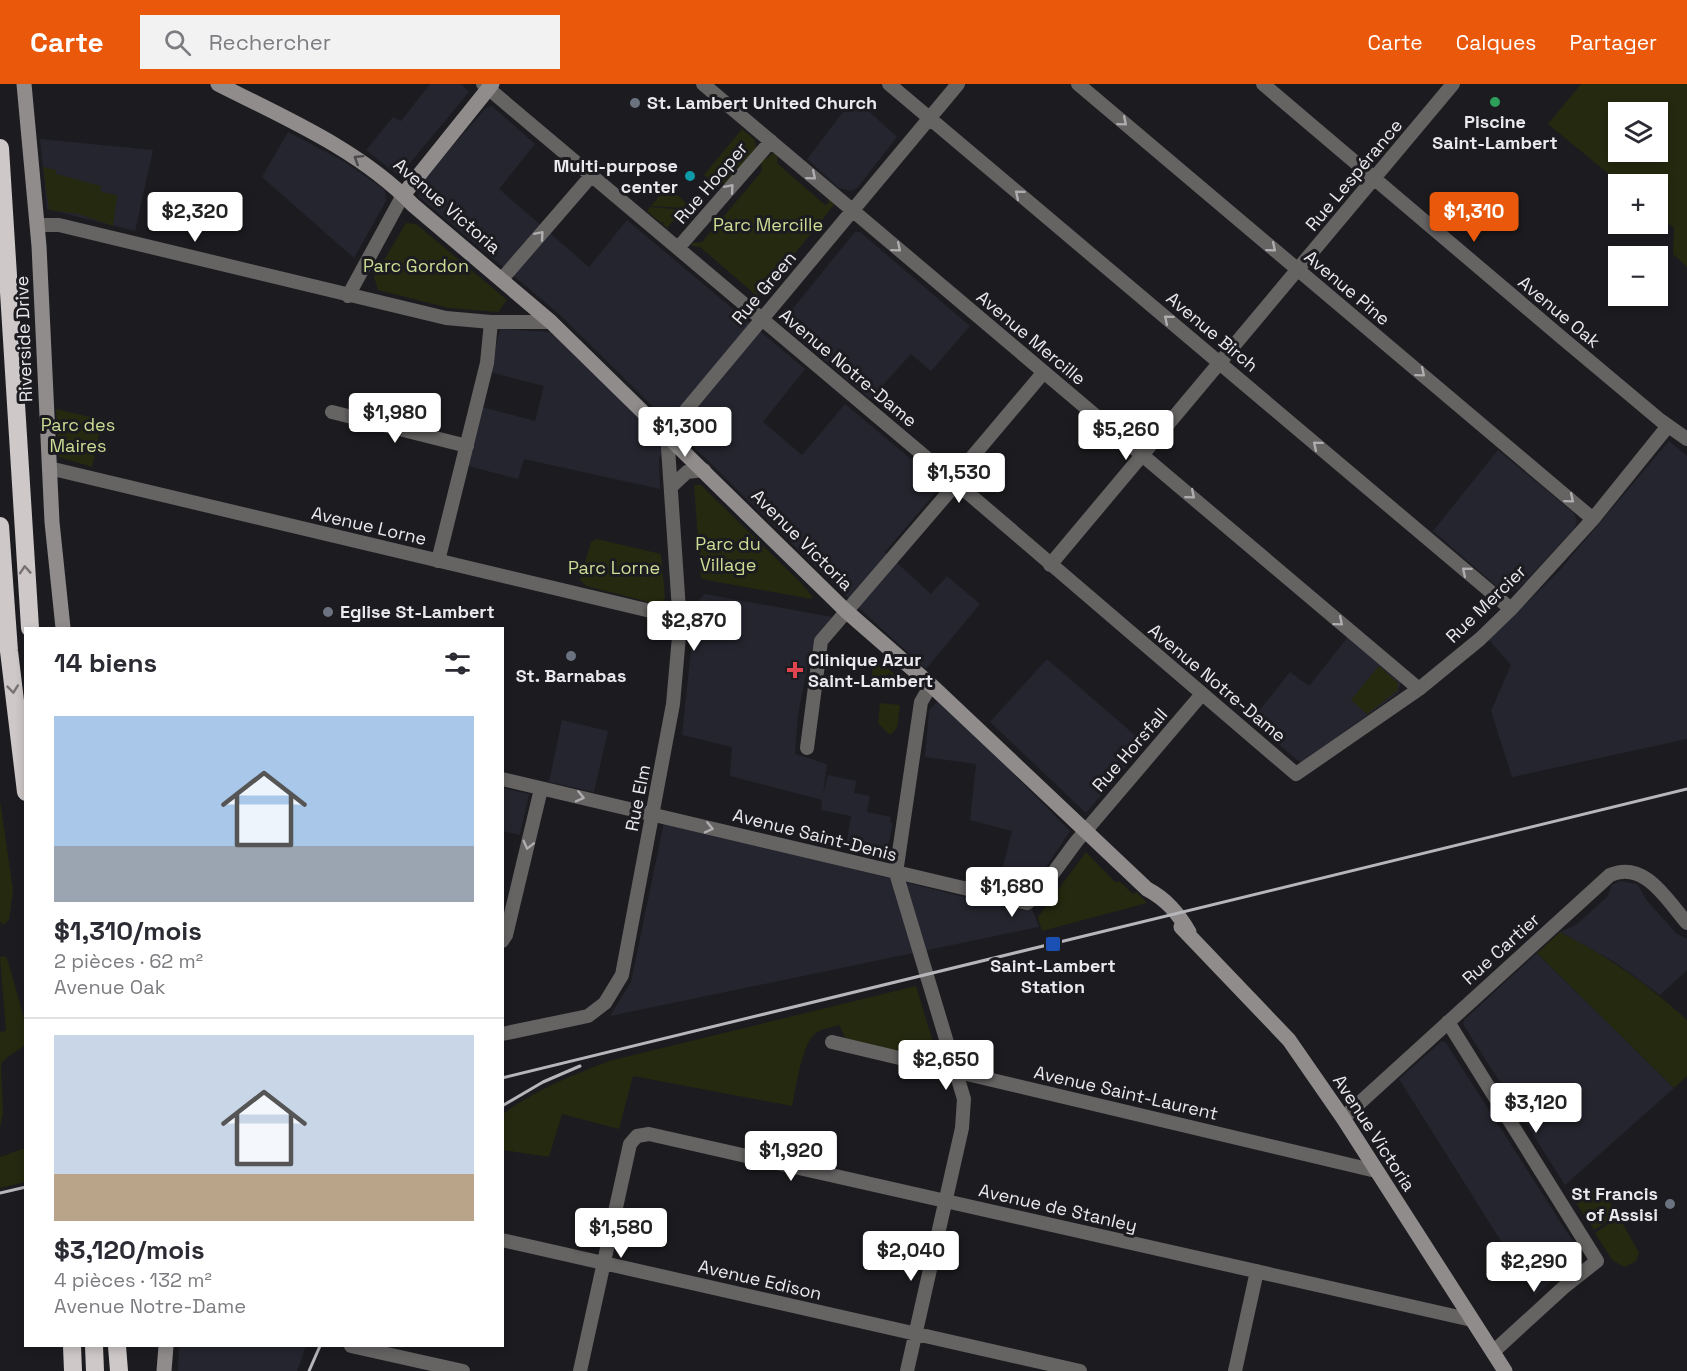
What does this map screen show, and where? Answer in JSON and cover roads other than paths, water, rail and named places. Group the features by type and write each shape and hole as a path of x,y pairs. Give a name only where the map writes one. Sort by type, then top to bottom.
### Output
{"highway":[{"path":"0,148 30,627"},
{"path":"0,526 9,651 24,775"},
{"path":"72,1347 72,1371"},
{"path":"94,1347 95,1371"},
{"path":"117,1347 119,1371"}],"street":[{"name":"Riverside Drive","path":"24,84 38,225 55,568 63,627"},
{"name":"Avenue Victoria","path":"218,84 353,156 396,186 403,195 551,322 667,433 846,611 931,685 1147,889 1174,922 1189,932 1289,1040 1343,1119 1505,1371"},
{"name":"Avenue Mercille","path":"703,84 1419,689"},
{"name":"Avenue Birch","path":"889,84 1510,609"},
{"name":"Rue Green","path":"667,433 958,84"},
{"name":"Avenue Pine","path":"1078,84 1593,519"},
{"name":"Avenue Oak","path":"1263,84 1668,426 1687,439"},
{"path":"348,296 403,195 488,85"},
{"name":"Avenue Notre-Dame","path":"488,85 1296,774"},
{"name":"Rue Lespérance","path":"1050,565 1451,85"},
{"name":"Rue Hooper","path":"678,248 771,141"},
{"path":"502,279 592,175"},
{"path":"38,225 58,225 446,318 490,322 551,322"},
{"path":"438,561 487,361 490,322"},
{"path":"807,748 820,641 948,493 954,481 1043,373"},
{"path":"332,412 467,446"},
{"name":"Rue Mercier","path":"1296,774 1419,689 1510,609 1593,519 1668,426"},
{"name":"Rue Elm","path":"504,1034 588,1016 605,1003 615,990 622,975 674,698 680,618 667,433"},
{"name":"Avenue Lorne","path":"49,468 680,618"},
{"path":"672,486 687,472 704,470"},
{"path":"907,1371 962,1128 964,1099 958,1072 953,1066 896,873 921,702 931,685"},
{"name":"Rue Horsfall","path":"1086,830 1202,694"},
{"name":"Avenue Saint-Denis","path":"504,780 1027,903 1037,895 1086,830"},
{"path":"504,938 541,789"},
{"name":"Rue Cartier","path":"1343,1119 1602,881 1617,872 1632,871 1647,879 1687,923"},
{"path":"1448,1022 1597,1261 1564,1287 1493,1352"},
{"name":"Avenue Saint-Laurent","path":"832,1042 1376,1171"},
{"name":"Avenue de Stanley","path":"604,1263 630,1144 637,1136 649,1134 1472,1320"},
{"name":"Avenue Edison","path":"504,1240 1080,1371"},
{"path":"580,1371 604,1263"},
{"path":"1235,1371 1257,1271"},
{"path":"164,1371 166,1347"},
{"path":"355,1347 463,1371"}],"railway":[{"path":"504,1078 1687,789"},
{"path":"504,1105 543,1082 580,1066"},
{"path":"0,1193 24,1187"},
{"path":"309,1371 320,1347"}],"place":[{"name":"Piscine Saint-Lambert","path":"1495,102"},
{"name":"St. Lambert United Church","path":"635,103"},
{"name":"Multi-purpose center","path":"690,176"},
{"name":"Eglise St-Lambert","path":"328,612"},
{"name":"St. Barnabas","path":"571,656"},
{"name":"Clinique Azur Saint-Lambert","path":"795,670"},
{"name":"Saint-Lambert Station","path":"1053,944"},
{"name":"St Francis of Assisi","path":"1670,1204"}],"park label":[{"name":"Parc Mercille","path":"768,225"},
{"name":"Parc Gordon","path":"416,266"},
{"name":"Parc des Maires","path":"78,435"},
{"name":"Parc du Village","path":"728,554"},
{"name":"Parc Lorne","path":"614,568"}]}
